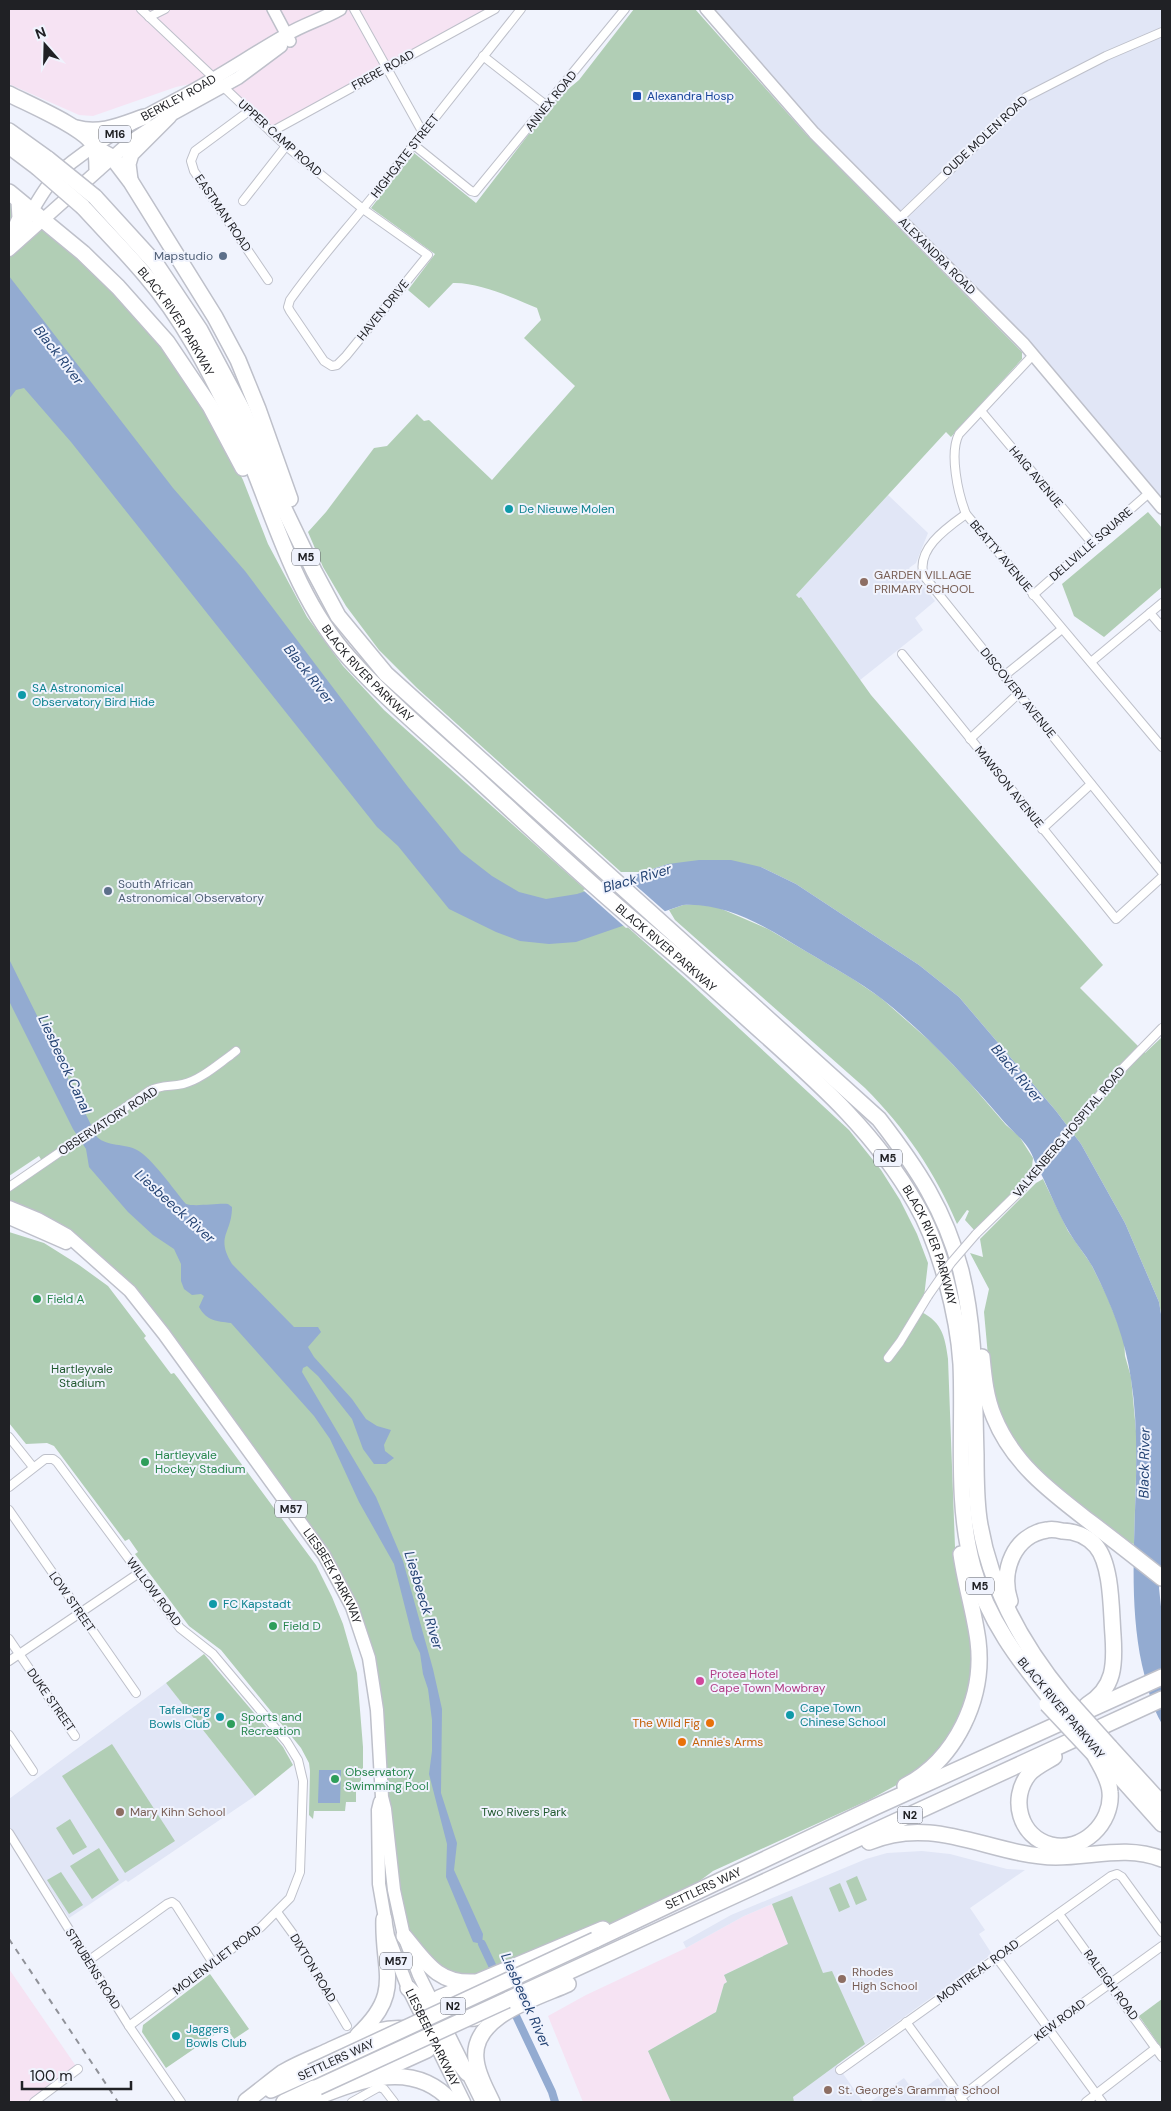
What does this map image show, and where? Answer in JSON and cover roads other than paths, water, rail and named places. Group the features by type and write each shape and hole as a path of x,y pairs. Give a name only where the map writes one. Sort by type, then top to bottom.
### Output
{"highway":[{"path":"9,94 74,128 87,138 94,147 112,157 131,182 215,317 238,360 258,409 290,500 294,531"},
{"path":"131,182 128,171 131,154 169,116"},
{"path":"74,128 89,132 106,130 144,117"},
{"name":"BLACK RIVER PARKWAY","path":"9,131 42,163 89,202 156,264 200,330 243,411 294,531 338,616 386,674 879,1119 913,1164 927,1185 950,1234 961,1271 972,1336 977,1493 984,1545 995,1583 1011,1619 1055,1697"},
{"name":"BLACK RIVER PARKWAY","path":"9,146 42,163"},
{"path":"94,147 97,169"},
{"path":"14,196 38,215 118,287 167,342 210,406 248,477 285,568 299,584"},
{"path":"9,245 20,218 14,196"},
{"name":"BLACK RIVER PARKWAY","path":"89,202 148,278 199,353 234,423 299,584 318,617 348,657 395,704 591,882 681,959 844,1106 893,1165 920,1210 940,1259 953,1309 961,1360 960,1430 966,1527 973,1568 988,1609 1026,1670 1055,1697 1162,1824"},
{"path":"950,1234 963,1257 977,1321 986,1392 1005,1440 1021,1463 1046,1488 1162,1578"},
{"path":"875,1808 886,1796 914,1782 940,1759 957,1737 970,1712 978,1682 978,1641 964,1578 960,1542 956,1454 960,1430"},
{"path":"1052,1727 1094,1701 1110,1681 1114,1661 1108,1573 1096,1546 1075,1531 1047,1530 1027,1538 1012,1554 1006,1576 1008,1594 1013,1610 1055,1697"},
{"name":"SETTLERS WAY","path":"245,2102 875,1808 1162,1678"},
{"name":"SETTLERS WAY","path":"284,2102 1162,1700"},
{"path":"1076,1739 1056,1756 1029,1774 1021,1787 1018,1802 1020,1817 1028,1831 1039,1840 1052,1845 1070,1846 1088,1837 1103,1824 1110,1806 1110,1791 1101,1751"},
{"name":"BLACK RIVER PARKWAY","path":"1101,1751 1162,1804"},
{"path":"799,1866 851,1850 880,1838 911,1832 941,1833 1030,1854 1056,1857 1126,1851 1162,1859"},
{"path":"347,2087 427,2050 432,2045 439,1998 593,1933 665,1906"},
{"path":"245,2102 284,2072 350,2033 370,2024 381,2009 387,1994 389,1977 383,1939 384,1918"},
{"path":"492,2102 478,2071 476,2052 479,2038 486,2027 503,2014 606,1966 655,1932"},
{"path":"404,1936 428,1965 442,1977 460,1983 482,1980"},
{"path":"408,1988 418,1999 436,2011 454,2016 470,2018 503,2014"},
{"path":"350,2033 395,2028 415,2030 432,2036 448,2049 467,2073"},
{"path":"304,2102 371,2078 405,2076 436,2088 452,2102"}],"main road":[{"name":"BERKLEY ROAD","path":"9,245 38,215 137,136 288,37 315,27 324,18 340,9"},
{"name":"BERKLEY ROAD","path":"38,215 46,189 60,172 94,147 144,117 219,83"},
{"name":"LIESBEEK PARKWAY","path":"9,1207 50,1224 76,1241 84,1251"},
{"name":"LIESBEEK PARKWAY","path":"9,1218 84,1251 114,1274 137,1299 334,1570 356,1618 372,1674 377,1710 382,1797 386,1809 394,1890 404,1936 436,2011 482,2102"},
{"name":"LIESBEEK PARKWAY","path":"382,1797 378,1810 378,1856 384,1918 393,1952 408,1988 464,2102"}],"street":[{"name":"UPPER CAMP ROAD","path":"141,9 286,146 363,209 428,255"},
{"path":"149,17 164,9"},
{"path":"273,9 288,37"},
{"path":"354,9 423,133"},
{"name":"FRERE ROAD","path":"271,132 495,9"},
{"name":"HIGHGATE STREET","path":"337,364 332,366 324,361 290,311 288,303 521,9"},
{"name":"ANNEX ROAD","path":"414,144 471,191 475,192 625,9"},
{"name":"ALEXANDRA ROAD","path":"706,9 814,133 900,218 1033,355 1162,508"},
{"name":"OUDE MOLEN ROAD","path":"900,218 1026,96 1097,60 1162,32"},
{"path":"483,56 547,106"},
{"name":"EASTMAN ROAD","path":"249,111 195,151 191,161 194,171 268,280"},
{"path":"243,201 286,146"},
{"name":"HAVEN DRIVE","path":"337,364 428,255"},
{"name":"BEATTY AVENUE","path":"1033,355 958,434 956,440 958,492 966,514 1162,747"},
{"name":"HAIG AVENUE","path":"981,411 1092,543"},
{"name":"DELLVILLE SQUARE","path":"1033,594 1149,493"},
{"name":"DISCOVERY AVENUE","path":"966,514 934,539 922,565 924,576 1162,872"},
{"path":"1091,662 1162,603"},
{"path":"1150,613 1162,627"},
{"path":"1004,676 1062,629"},
{"name":"MAWSON AVENUE","path":"902,654 1116,919 1162,878"},
{"path":"970,739 1018,694"},
{"path":"1042,829 1091,784"},
{"name":"VALKENBERG HOSPITAL ROAD","path":"888,1358 951,1263 976,1234 1032,1179 1117,1074 1162,1028"},
{"name":"OBSERVATORY ROAD","path":"9,1187 149,1091 162,1085 182,1084 193,1080 236,1051"},
{"path":"9,1437 33,1467 9,1487"},
{"name":"WILLOW ROAD","path":"33,1467 50,1458 57,1462 180,1628 213,1654 296,1756 303,1781 300,1872 296,1886"},
{"name":"LOW STREET","path":"9,1510 136,1694"},
{"path":"9,1661 139,1573"},
{"name":"DUKE STREET","path":"9,1639 75,1736"},
{"path":"9,1735 33,1771"},
{"name":"STRUBENS ROAD","path":"9,1833 130,2026 181,2102"},
{"name":"MONTREAL ROAD","path":"840,2070 1111,1876 1117,1874 1122,1877 1162,1932"},
{"name":"MOLENVLIET ROAD","path":"130,2026 261,1927 290,1898 296,1886"},
{"path":"88,1960 172,1902 176,1905 213,1963"},
{"name":"DIXTON ROAD","path":"277,1912 293,1934 350,2033"},
{"name":"RALEIGH ROAD","path":"1058,1914 1162,2057"},
{"name":"KEW ROAD","path":"962,2100 1047,2029 1162,1946"},
{"path":"997,1958 1102,2102"},
{"path":"906,2022 962,2100"},
{"path":"1086,2102 1156,2048"},
{"path":"34,2102 78,2069"},
{"path":"352,2102 375,2088 382,2087 394,2102"}],"water":[{"name":"Black River","path":"9,276 173,488 245,571 408,787 461,852 492,876 519,892 546,899 577,894 668,864 699,860 731,860 761,867 796,884 919,965 959,997 1056,1111 1081,1144 1125,1223 1159,1302 1162,1320 1162,1570 1159,1588 1162,1616 1162,1724 1148,1688 1136,1630 1134,1594 1135,1414 1125,1349 1111,1307 1099,1280 1065,1226 1027,1146 944,1055 882,999 845,974 763,926 732,912 699,905 683,905 576,942 549,944 520,941 496,932 449,909 398,846 377,827 71,442 24,388 16,390 9,399"},
{"path":"9,959 97,1137 106,1142 132,1148 143,1154 186,1204 228,1204 232,1207 225,1247 232,1264 294,1327 318,1327 321,1332 308,1347 314,1357 352,1399 366,1419 377,1426 391,1430 384,1445 385,1451 394,1458 386,1464 374,1464 363,1449 352,1419 318,1376 307,1366 303,1368 302,1372 376,1497 403,1561 442,1709 441,1793 457,1843 454,1870 483,1934 482,1944 473,1942 446,1877 447,1844 429,1774 432,1751 432,1720 428,1689 423,1674 420,1653 413,1639 394,1564 359,1502 330,1439 314,1416 231,1323 212,1320 202,1312 199,1307 204,1296 201,1294 192,1295 184,1289 181,1281 181,1264 174,1249 153,1235 128,1212 89,1167 86,1149 73,1129 9,1001"},
{"path":"319,1770 341,1770 340,1803 318,1803"}],"waterway":[{"name":"Liesbeeck River","path":"482,1944 555,2102"}],"railway":[{"path":"9,1939 118,2102"}],"place":[{"name":"Alexandra Hosp","path":"637,96"},
{"name":"Mapstudio","path":"223,256"},
{"name":"De Nieuwe Molen","path":"509,509"},
{"name":"GARDEN VILLAGE PRIMARY SCHOOL","path":"864,582"},
{"name":"SA Astronomical Observatory Bird Hide","path":"22,695"},
{"name":"South African Astronomical Observatory","path":"108,891"},
{"name":"Field A","path":"37,1299"},
{"name":"Hartleyvale Hockey Stadium","path":"145,1462"},
{"name":"FC Kapstadt","path":"213,1604"},
{"name":"Field D","path":"273,1626"},
{"name":"Protea Hotel Cape Town Mowbray","path":"700,1681"},
{"name":"Cape Town Chinese School","path":"790,1715"},
{"name":"Tafelberg Bowls Club","path":"220,1717"},
{"name":"The Wild Fig","path":"710,1723"},
{"name":"Sports and Recreation","path":"231,1724"},
{"name":"Annie's Arms","path":"682,1742"},
{"name":"Observatory Swimming Pool","path":"335,1779"},
{"name":"Mary Kihn School","path":"120,1812"},
{"name":"Rhodes High School","path":"842,1979"},
{"name":"Jaggers Bowls Club","path":"176,2036"},
{"name":"St. George's Grammar School","path":"828,2090"}],"water label":[{"name":"Liesbeeck Canal","path":"65,1064"}],"park label":[{"name":"Hartleyvale Stadium","path":"82,1376"},
{"name":"Two Rivers Park","path":"524,1812"}]}
